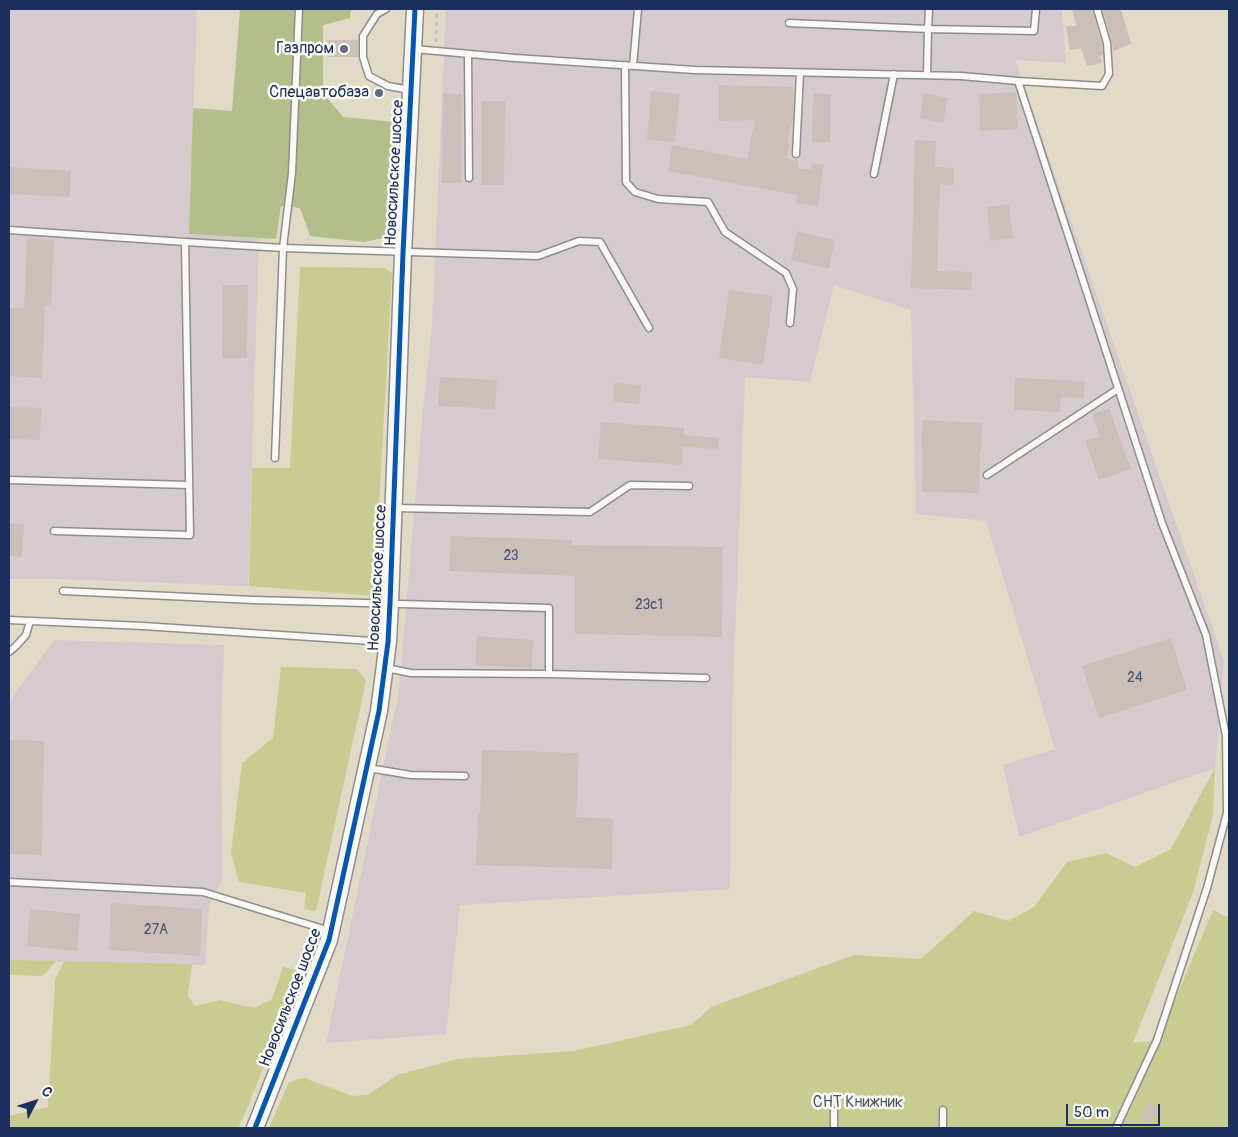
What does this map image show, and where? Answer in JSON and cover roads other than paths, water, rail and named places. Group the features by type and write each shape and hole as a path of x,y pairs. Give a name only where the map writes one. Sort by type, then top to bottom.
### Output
{"street":[{"name":"Новосильское шоссе","path":"255,1128 331,931 379,711 388,642 390,603 415,9"}],"lane":[{"path":"274,458 283,248 292,173 299,9"},
{"path":"386,9 377,14 363,36 362,57 369,76 388,86 411,90"},
{"path":"633,66 638,9"},
{"path":"927,75 929,9"},
{"path":"789,23 1034,31 1036,9"},
{"path":"413,49 695,70 961,76 1102,86 1109,74 1107,43 1097,9"},
{"path":"468,54 468,178"},
{"path":"625,65 626,182 635,192 658,199 708,202 725,232 786,273 793,289 790,323"},
{"path":"796,154 800,73"},
{"path":"874,174 894,74"},
{"path":"1018,81 1162,523 1206,635 1226,736 1228,814 1207,888 1157,1040 1116,1128"},
{"path":"9,230 283,248 538,256 579,241 600,242 649,328"},
{"path":"54,531 190,535 185,242"},
{"path":"987,475 1118,389"},
{"path":"9,480 189,486"},
{"path":"394,508 590,512 630,485 688,486"},
{"path":"63,591 253,600 550,608 548,674"},
{"path":"9,620 142,626 388,642"},
{"path":"9,652 26,636 30,621"},
{"path":"385,667 411,673 706,678"},
{"path":"367,768 411,775 465,776"},
{"path":"9,882 203,892 331,931"},
{"path":"943,1110 943,1128"},
{"path":"834,1111 834,1128"}],"place":[{"name":"Газпром","path":"344,49"},
{"name":"Спецавтобаза","path":"379,93"}],"park label":[{"name":"СНТ Книжник","path":"858,1103"}]}
